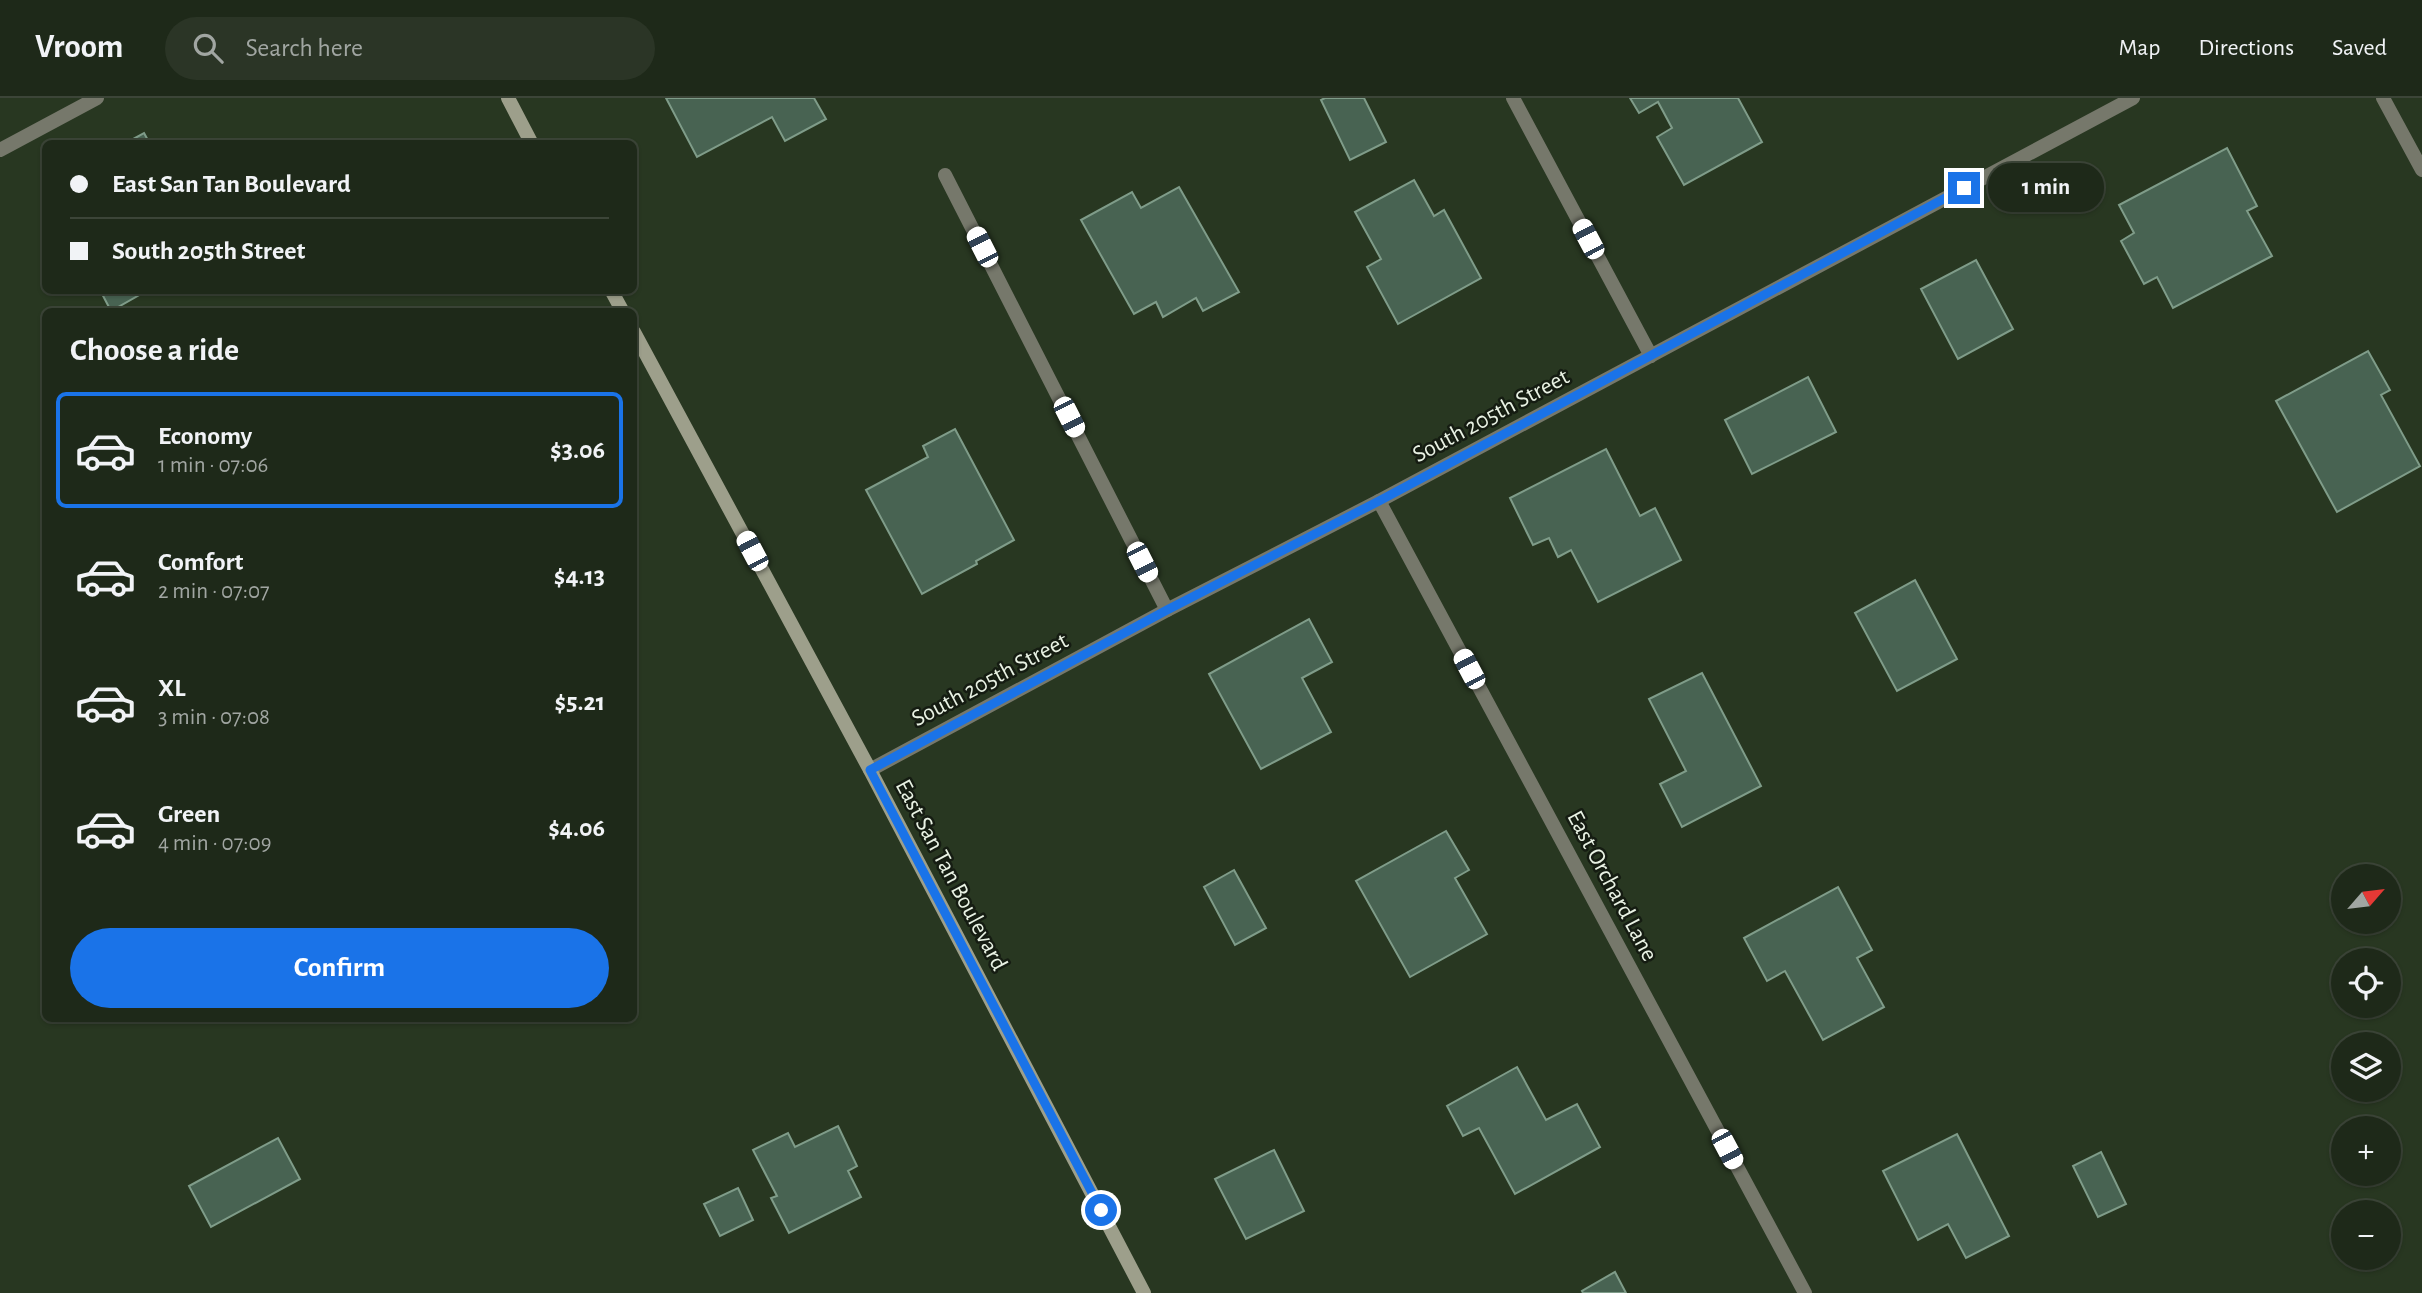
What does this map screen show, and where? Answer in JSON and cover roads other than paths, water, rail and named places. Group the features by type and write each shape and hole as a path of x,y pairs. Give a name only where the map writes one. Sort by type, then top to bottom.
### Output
{"street":[{"path":"0,150 97,98"},
{"path":"508,98 530,140"},
{"path":"1513,98 1651,356"},
{"name":"South 205th Street","path":"870,770 2133,98"},
{"path":"2383,98 2422,170"},
{"path":"945,175 1167,610"},
{"name":"East San Tan Boulevard","path":"637,337 870,770 1144,1293"},
{"name":"East Orchard Lane","path":"1379,501 1805,1293"}]}
